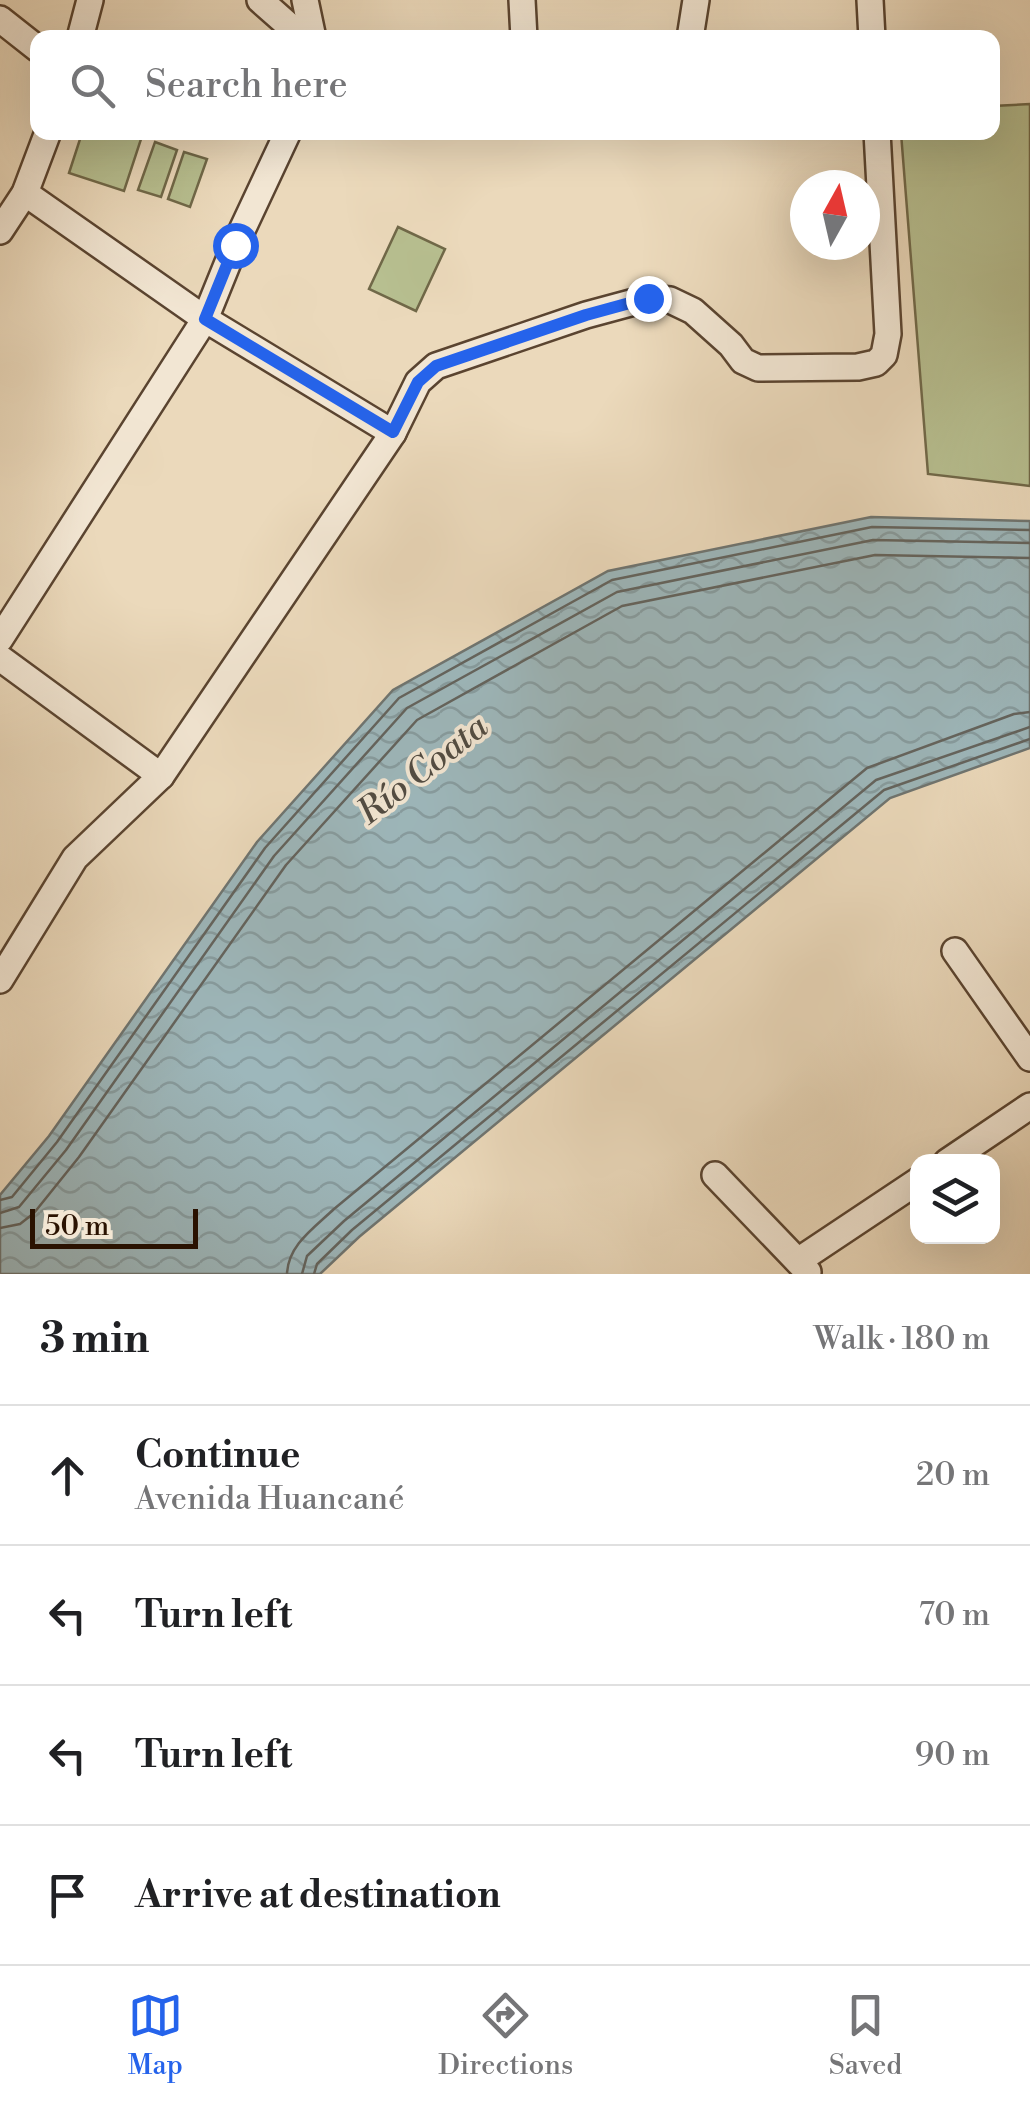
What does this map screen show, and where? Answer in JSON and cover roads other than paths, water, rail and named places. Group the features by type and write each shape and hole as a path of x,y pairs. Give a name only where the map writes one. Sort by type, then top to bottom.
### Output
{"street":[{"path":"82,30 90,0"},
{"path":"260,0 294,30"},
{"path":"305,0 311,30"},
{"path":"522,0 524,30"},
{"path":"691,30 696,0"},
{"path":"870,0 872,30"},
{"path":"0,19 30,43"},
{"path":"0,231 25,194 45,140"},
{"path":"0,639 205,319 284,140"},
{"path":"0,980 75,858 161,776 393,432 418,382 436,366 648,298 670,300 693,311 731,345 742,362 758,368 858,367 876,363 884,355 888,334 877,140"},
{"path":"25,194 205,319 393,432"},
{"path":"0,658 161,776"},
{"path":"955,950 1030,1058"},
{"path":"959,1154 1030,1106"},
{"path":"715,1175 804,1268 910,1187"}],"water":[{"name":"Río Coata","path":"871,517 1030,521 1030,748 890,798 359,1237 320,1274 0,1274 0,1195 49,1136 257,842 393,690 608,571"}]}
